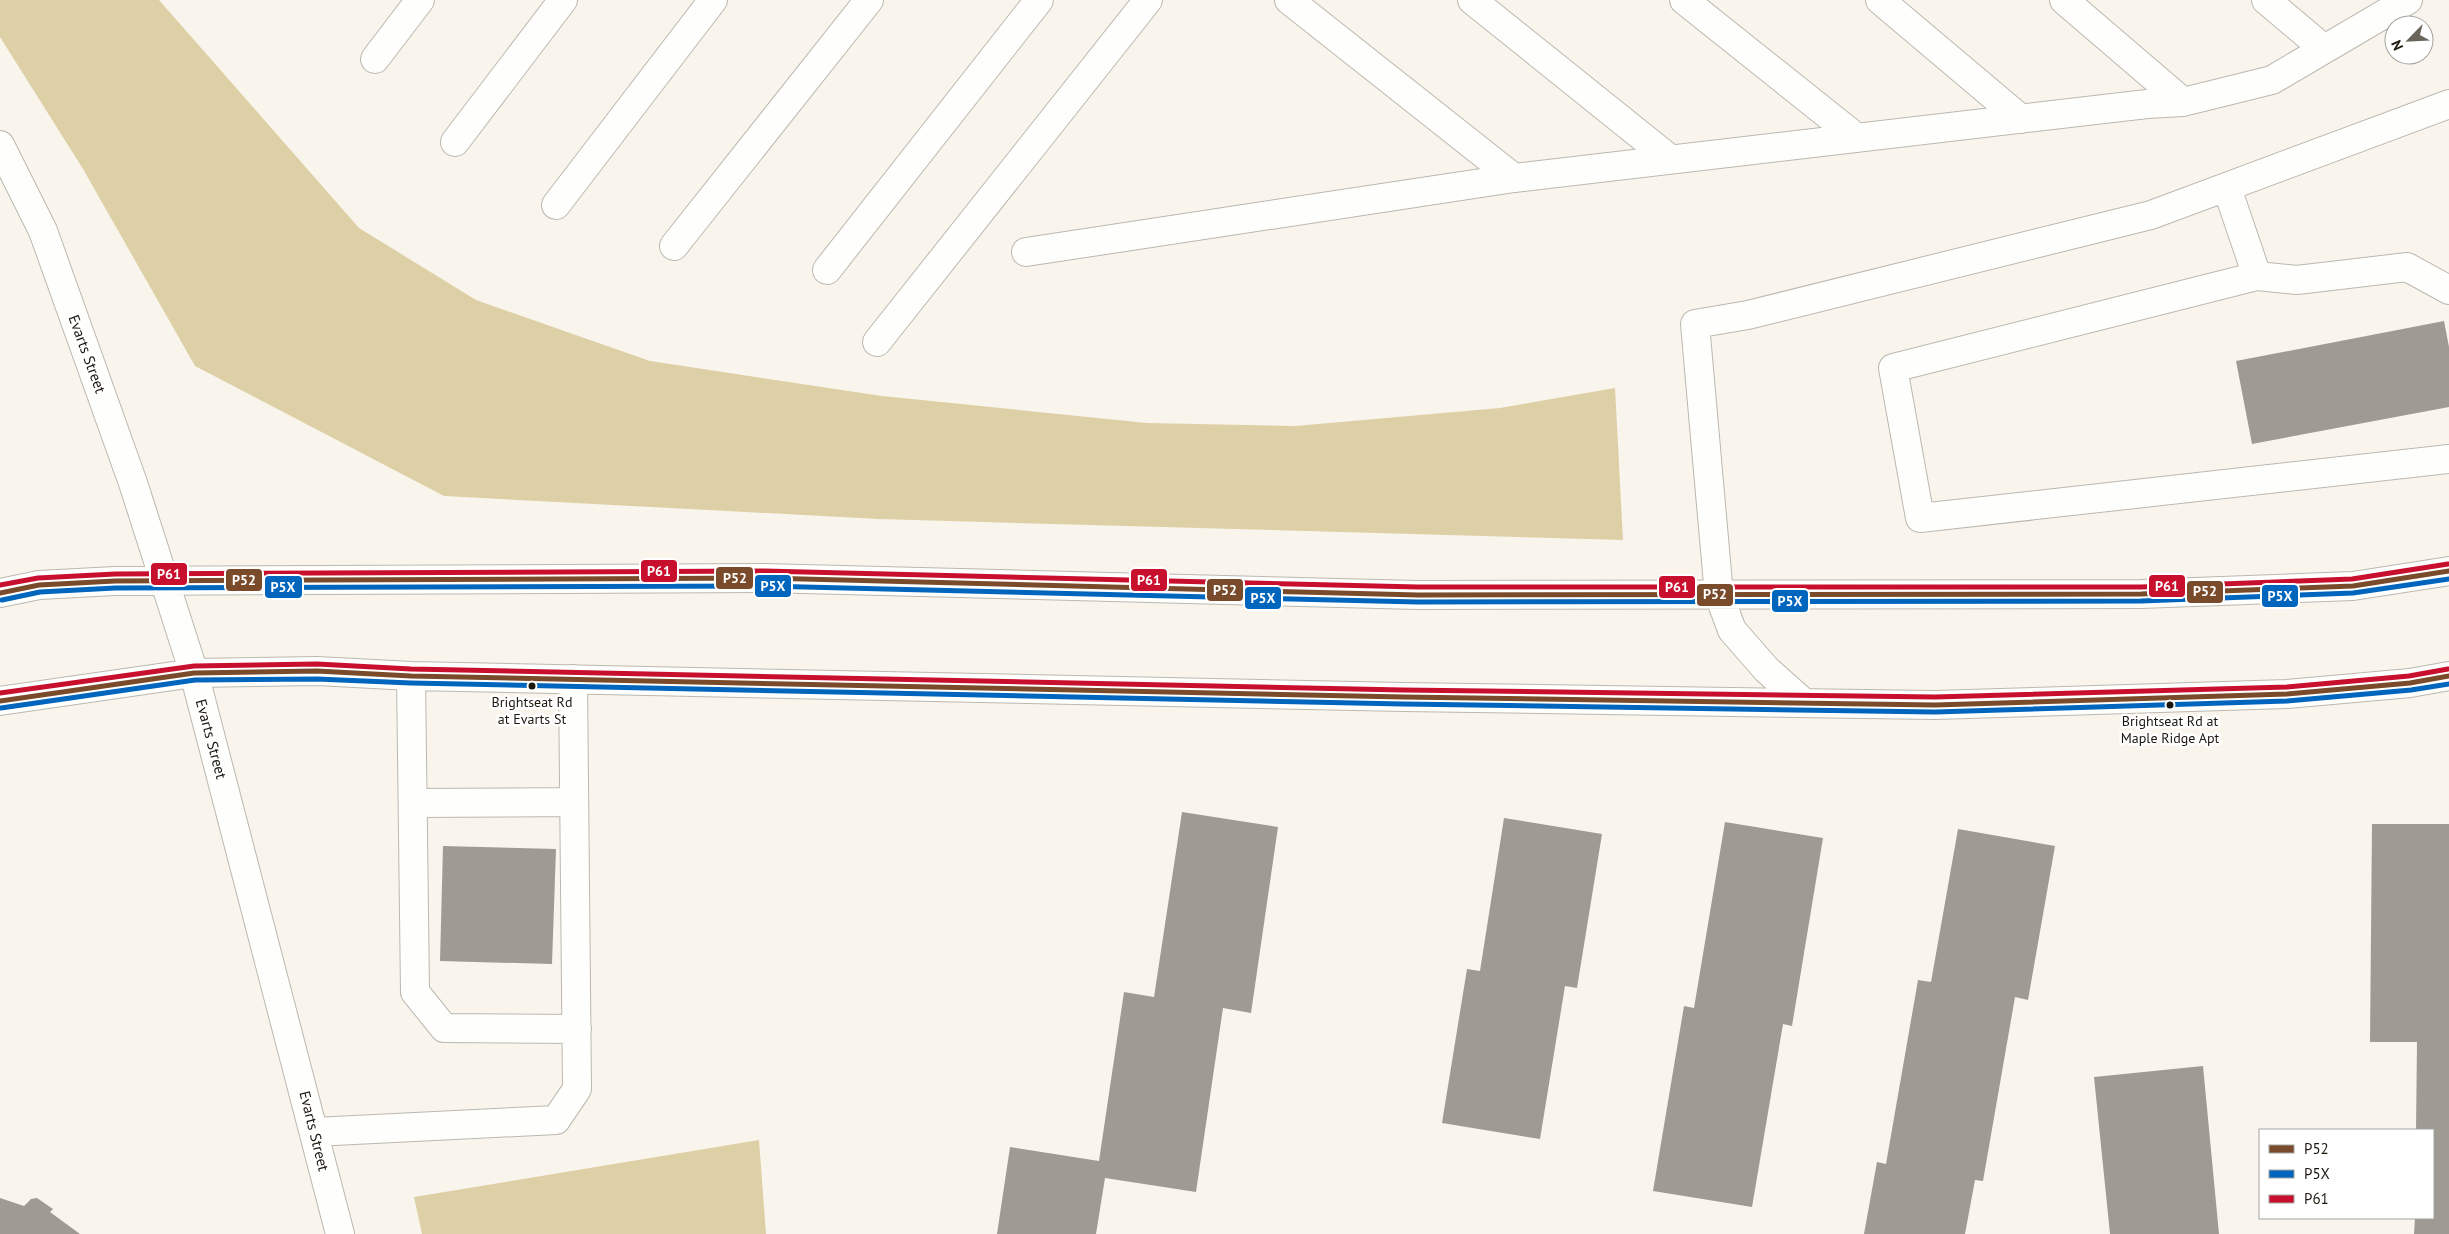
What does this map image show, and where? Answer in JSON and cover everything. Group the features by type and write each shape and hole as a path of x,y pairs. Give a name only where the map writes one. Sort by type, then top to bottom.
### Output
{"street":[{"path":"375,59 420,0"},
{"path":"455,142 563,0"},
{"path":"556,205 713,0"},
{"path":"674,246 869,0"},
{"path":"826,270 1039,0"},
{"path":"878,342 1148,0"},
{"path":"1289,0 1514,178"},
{"path":"1472,0 1670,160"},
{"path":"1684,0 1857,138"},
{"path":"1880,0 2021,119"},
{"path":"2064,0 2183,102"},
{"path":"2266,0 2324,49"},
{"path":"1026,252 1514,178 2147,104 2183,102 2272,80 2408,0"},
{"path":"1804,703 1766,670 1732,630 1719,594 1695,324 1748,315 2142,217 2227,188 2449,104"},
{"name":"Evarts Street","path":"0,145 43,231 133,483 194,673 340,1234"},
{"path":"2227,188 2257,276"},
{"path":"2449,290 2407,267 2297,280 2257,276 1893,368 1920,518 2449,459"},
{"path":"0,593 39,585 165,581 764,578 1418,595 2141,594 2353,586 2449,571"},
{"path":"0,701 194,673 317,671 411,676 1403,698 1935,705 2274,694 2410,683 2449,676"},
{"path":"411,676 415,992 444,1028 577,1029"},
{"path":"314,1132 556,1120 577,1088 573,679"},
{"path":"413,803 574,802"}],"shaded area":[{"path":"0,0 159,0 359,228 476,300 650,361 882,396 1147,423 1295,426 1500,408 1615,388 1623,540 878,519 444,496 195,366 83,169 0,37"},
{"path":"759,1140 766,1234 422,1234 414,1197"}],"building":[{"path":"2444,321 2449,347 2449,407 2252,444 2236,361"},
{"path":"1182,812 1278,827 1251,1013 1223,1008 1196,1192 1105,1178 1096,1234 997,1234 1010,1147 1099,1161 1124,992 1154,997"},
{"path":"1504,818 1602,834 1577,988 1565,986 1540,1139 1442,1123 1467,969 1480,971"},
{"path":"1725,822 1823,838 1792,1026 1783,1024 1752,1207 1653,1191 1684,1006 1694,1008"},
{"path":"2372,824 2449,824 2449,1234 2414,1234 2415,1219 2434,1219 2434,1129 2416,1129 2417,1042 2370,1042"},
{"path":"1958,829 2055,846 2028,1000 2015,997 1983,1181 1975,1180 1965,1234 1864,1234 1877,1162 1886,1164 1918,980 1931,982"},
{"path":"443,846 556,849 552,964 440,961"},
{"path":"2203,1066 2219,1234 2110,1234 2094,1077"},
{"path":"0,1198 24,1206 31,1199 37,1198 53,1209 50,1212 80,1234 0,1234"}],"transit line":[{"name":"P61","path":"0,585 38,578 115,574 764,571 1418,587 2141,587 2352,579 2448,564"},
{"name":"P52","path":"0,593 39,585 115,581 764,578 1418,595 2141,594 2353,586 2449,571"},
{"name":"P5X","path":"2,600 40,592 115,588 764,586 1418,602 2141,601 2353,593 2449,579"},
{"name":"P61","path":"0,693 194,666 317,664 411,669 1403,690 1935,697 2287,687 2409,676 2448,669"},
{"name":"P52","path":"0,701 194,673 317,671 411,676 1403,697 1935,705 2287,694 2410,683 2449,676"},
{"name":"P5X","path":"1,708 195,680 317,679 411,683 1403,704 1935,712 2287,701 2411,690 2449,684"}],"place":[{"name":"Brightseat Rd at Evarts St","path":"532,686"},
{"name":"Brightseat Rd at Maple Ridge Apt","path":"2170,705"}]}
